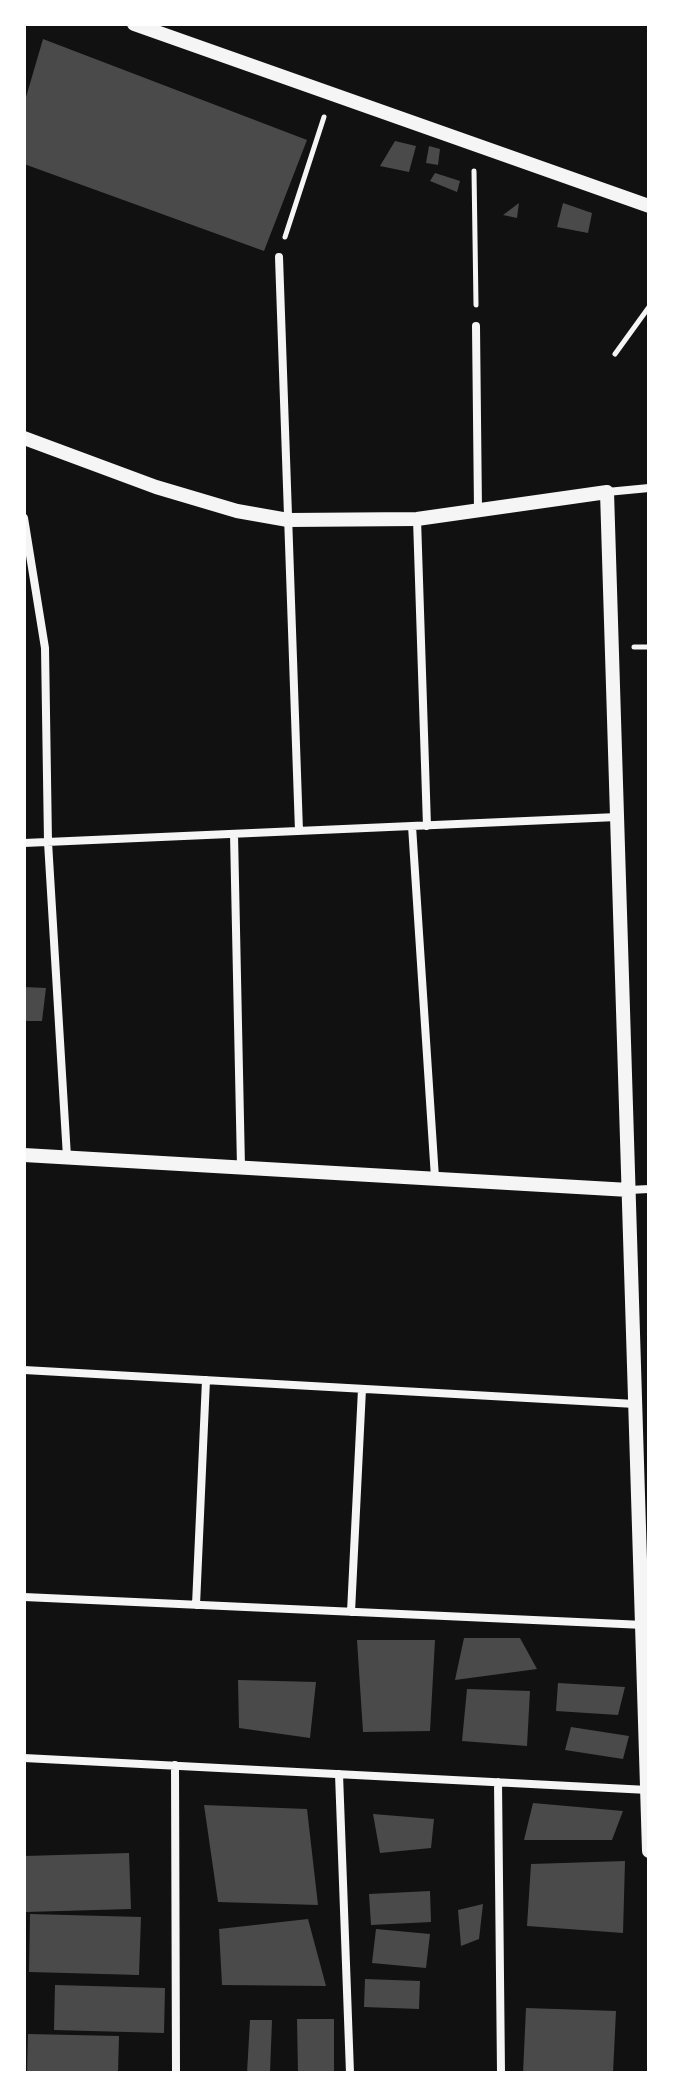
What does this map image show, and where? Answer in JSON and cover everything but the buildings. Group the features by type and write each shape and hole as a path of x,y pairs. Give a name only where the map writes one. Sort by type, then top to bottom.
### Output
{"street":[{"path":"134,24 649,206"},
{"path":"279,257 299,831"},
{"path":"476,326 478,510"},
{"path":"24,438 156,487 237,511 288,520 417,519 649,488"},
{"path":"607,492 635,1404 643,1455 649,1851"},
{"path":"24,518 45,648 48,842 67,1157"},
{"path":"417,519 427,826"},
{"path":"24,843 617,817"},
{"path":"412,826 435,1178"},
{"path":"234,834 241,1167"},
{"path":"24,1155 649,1189"},
{"path":"24,1370 635,1404"},
{"path":"196,1605 206,1380"},
{"path":"351,1612 362,1389"},
{"path":"24,1597 646,1625"},
{"path":"24,1758 648,1790"},
{"path":"175,1765 176,2073"},
{"path":"339,1774 350,2073"},
{"path":"498,1782 501,2073"}],"path":[{"path":"279,257 332,93"},
{"path":"474,143 476,326"},
{"path":"615,354 649,307"}]}
